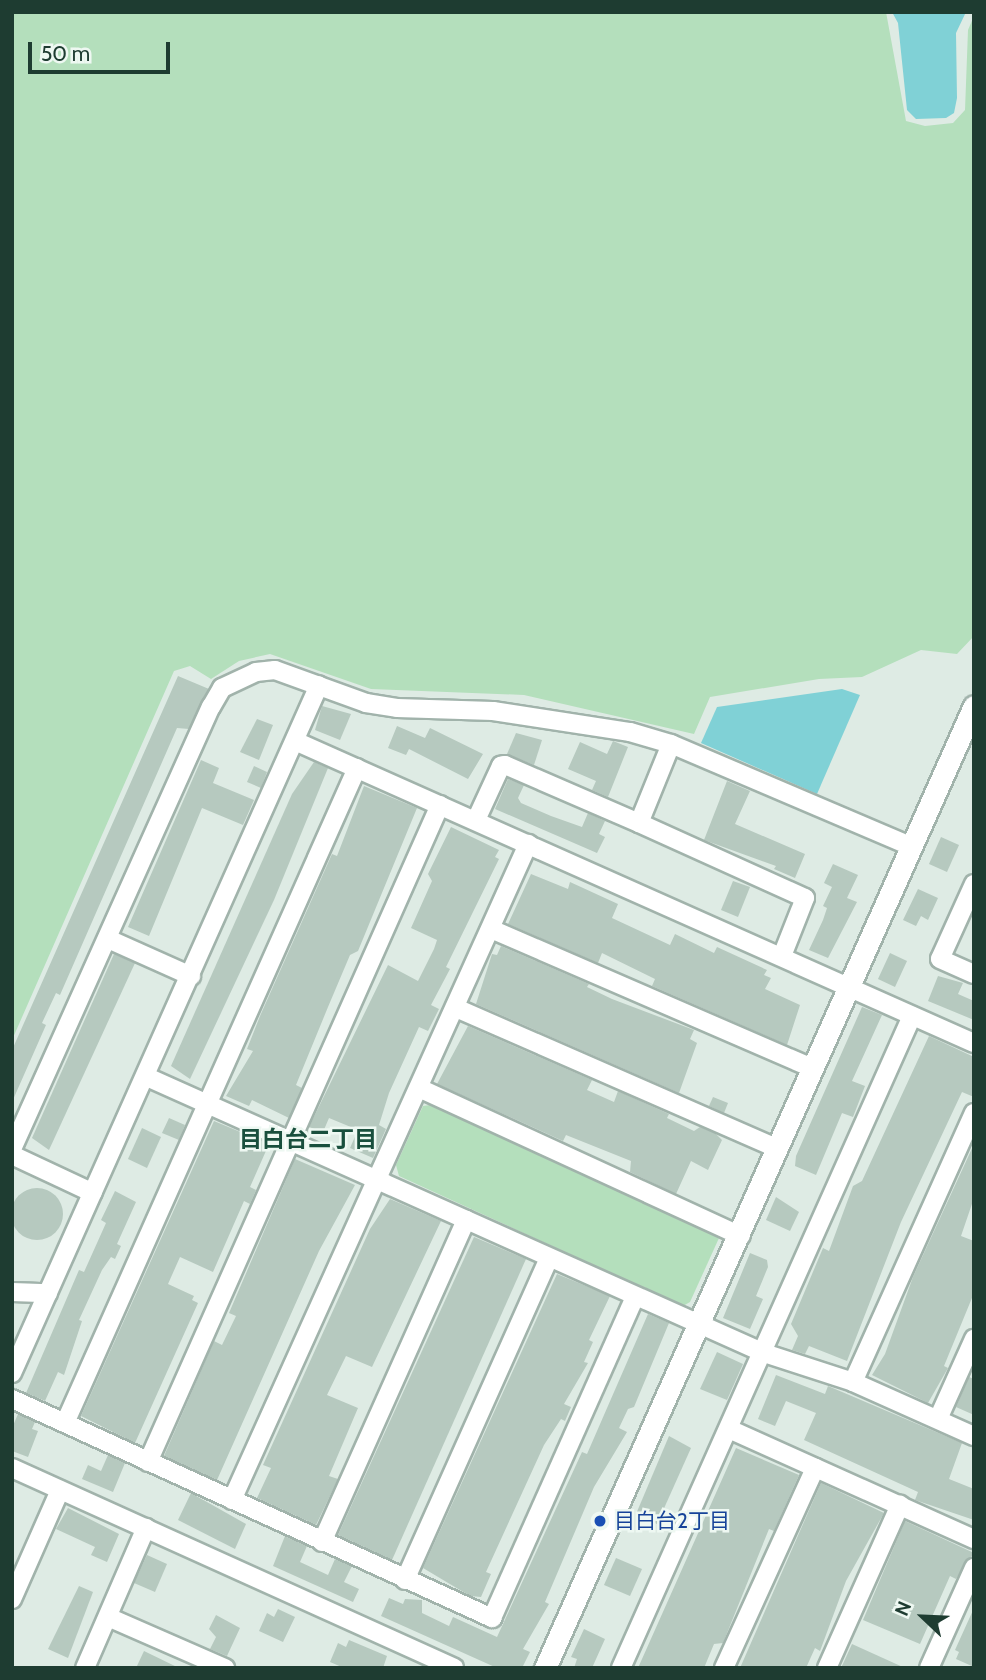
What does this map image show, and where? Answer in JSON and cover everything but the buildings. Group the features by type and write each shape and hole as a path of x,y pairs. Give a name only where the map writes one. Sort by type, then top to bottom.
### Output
{"street":[{"path":"12,1149 222,688 256,671 275,670 366,703 397,708 493,711 630,732 671,744 912,847"},
{"path":"12,1373 16,1352 48,1293 147,1077 319,685"},
{"path":"545,1668 741,1236 974,706"},
{"path":"295,741 974,1043"},
{"path":"639,823 671,744"},
{"path":"476,820 500,765 505,765 639,823 805,898 782,956"},
{"path":"65,1423 210,1104 357,768"},
{"path":"148,1462 440,805"},
{"path":"232,1500 380,1179 528,844"},
{"path":"974,884 940,959 974,974"},
{"path":"491,929 814,1069"},
{"path":"108,939 191,976"},
{"path":"456,1008 779,1149"},
{"path":"621,1668 764,1353 912,1016"},
{"path":"147,1077 764,1353 853,1382 974,1436"},
{"path":"419,1088 741,1236"},
{"path":"853,1382 974,1113"},
{"path":"12,1155 93,1193"},
{"path":"322,1542 466,1220"},
{"path":"405,1580 549,1258"},
{"path":"12,1292 48,1293"},
{"path":"12,1399 492,1618 635,1297"},
{"path":"938,1419 974,1339"},
{"path":"729,1429 974,1539"},
{"path":"12,1468 434,1664 454,1668"},
{"path":"724,1668 816,1468"},
{"path":"12,1599 60,1490"},
{"path":"827,1668 900,1505"},
{"path":"85,1668 146,1528"},
{"path":"929,1668 974,1568"},
{"path":"108,1617 225,1668"}],"green space":[{"path":"12,12 886,12 906,121 925,126 953,123 965,110 968,30 974,16 974,636 957,654 921,650 862,677 819,679 710,697 694,734 524,695 371,689 270,654 239,661 211,679 190,666 174,671 12,1040"},
{"path":"430,1105 716,1232 719,1238 690,1302 683,1306 399,1176 396,1165 423,1106"}],"water":[{"path":"892,12 966,12 956,33 957,98 954,113 946,118 916,119 907,110 898,23"},
{"path":"842,689 860,695 817,794 701,743 717,707"}],"place":[{"name":"目白台2丁目","path":"600,1521"}],"district":[{"name":"目白台二丁目","path":"308,1139"}]}
